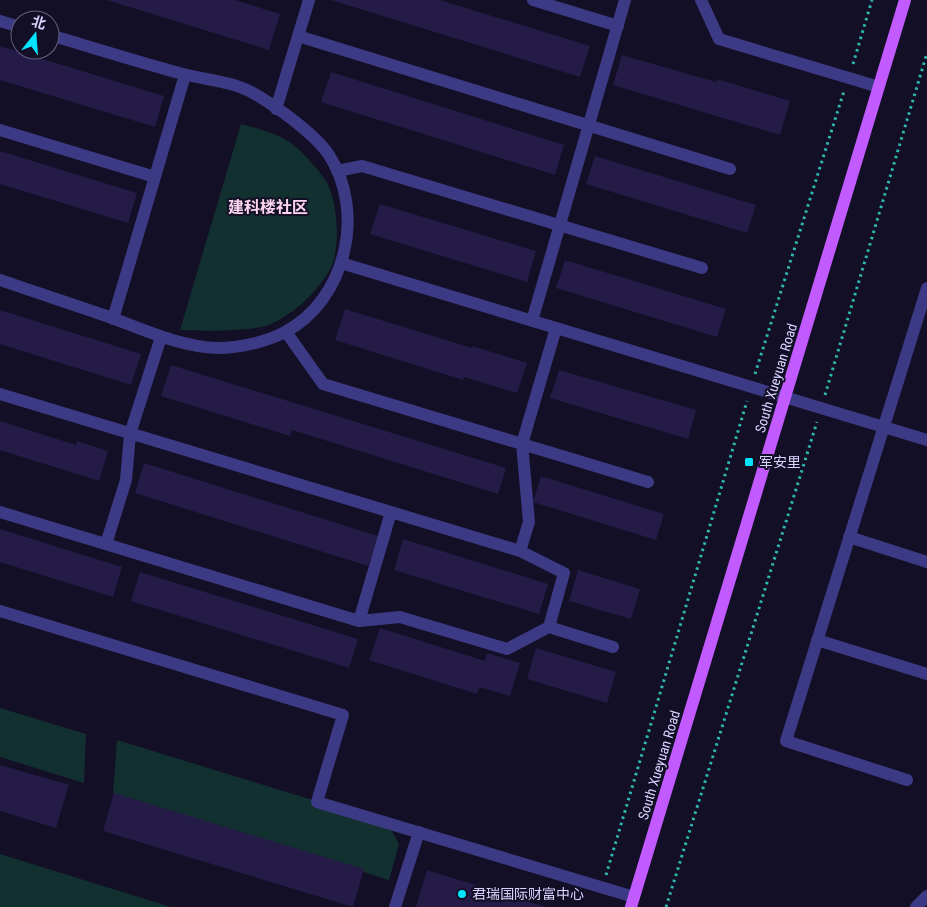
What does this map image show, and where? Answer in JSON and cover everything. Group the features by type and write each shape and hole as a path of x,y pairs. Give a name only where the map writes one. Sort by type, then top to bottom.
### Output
{"main road":[{"name":"South Xueyuan Road","path":"633,902 905,0"}],"street":[{"path":"276,109 307,0"},
{"path":"533,0 618,26"},
{"path":"532,321 625,0"},
{"path":"700,0 720,39 878,88"},
{"path":"298,36 730,169"},
{"path":"0,280 161,337 217,348 262,342 286,332 304,318 323,298 336,279 341,263 348,232 346,198 337,171 328,154 276,109 252,93 221,81 185,74 60,38"},
{"path":"113,319 185,74"},
{"path":"0,130 155,177"},
{"path":"337,171 362,166 702,268"},
{"path":"341,263 927,440"},
{"path":"907,780 786,740 925,302 927,288"},
{"path":"520,551 529,522 522,444 556,328"},
{"path":"286,332 323,384 648,482"},
{"path":"106,544 126,480 130,434 161,337"},
{"path":"0,394 520,551 564,573 549,627"},
{"path":"0,512 359,621 400,617 507,649 549,627 613,647"},
{"path":"359,621 390,512"},
{"path":"849,537 927,562"},
{"path":"0,611 343,715 317,802 602,888 633,902"},
{"path":"817,640 927,674"},
{"path":"396,907 418,832"},
{"path":"916,907 927,896"}],"path":[{"path":"602,888 751,386 872,0"},
{"path":"666,907 822,408 927,53"}],"green space":[{"path":"241,124 270,133 290,142 324,178 329,186 335,209 337,235 334,258 326,276 313,293 289,314 271,324 240,330 180,330"},
{"path":"0,708 86,734 84,783 0,757"},
{"path":"117,740 387,823 399,844 389,880 113,793"},
{"path":"0,854 171,907 0,907"}],"building":[{"path":"107,0 235,0 280,14 269,50"},
{"path":"331,0 440,0 590,46 580,77"},
{"path":"0,46 10,49 10,60 46,60 164,96 155,127 0,80"},
{"path":"622,55 716,82 717,79 790,101 780,135 613,85"},
{"path":"331,72 564,145 555,175 321,102"},
{"path":"0,151 137,193 128,223 0,184"},
{"path":"595,156 756,205 747,233 586,184"},
{"path":"380,204 536,251 527,282 370,234"},
{"path":"565,260 726,309 717,337 556,288"},
{"path":"345,309 527,363 517,393 464,377 463,380 335,340"},
{"path":"0,310 141,354 131,385 0,344"},
{"path":"171,365 506,468 498,494 292,430 290,436 161,396"},
{"path":"559,370 696,410 688,439 550,398"},
{"path":"0,421 76,445 77,441 108,451 99,481 0,450"},
{"path":"144,463 378,536 368,566 135,493"},
{"path":"541,476 664,514 656,540 533,502"},
{"path":"0,529 122,567 113,597 0,562"},
{"path":"403,539 548,584 539,614 394,570"},
{"path":"578,570 640,589 631,619 569,601"},
{"path":"140,572 358,639 349,668 131,601"},
{"path":"380,628 485,661 487,653 520,663 510,696 479,687 477,694 369,660"},
{"path":"536,648 616,672 607,703 527,679"},
{"path":"0,765 69,785 56,828 0,811"},
{"path":"114,793 364,869 353,907 103,831"},
{"name":"君瑞国际财富中心","path":"427,870 546,907 416,907"}],"place":[{"name":"军安里","path":"749,462"},
{"name":"君瑞国际财富中心","path":"462,894"}],"district":[{"name":"建科楼社区","path":"268,207"}]}
